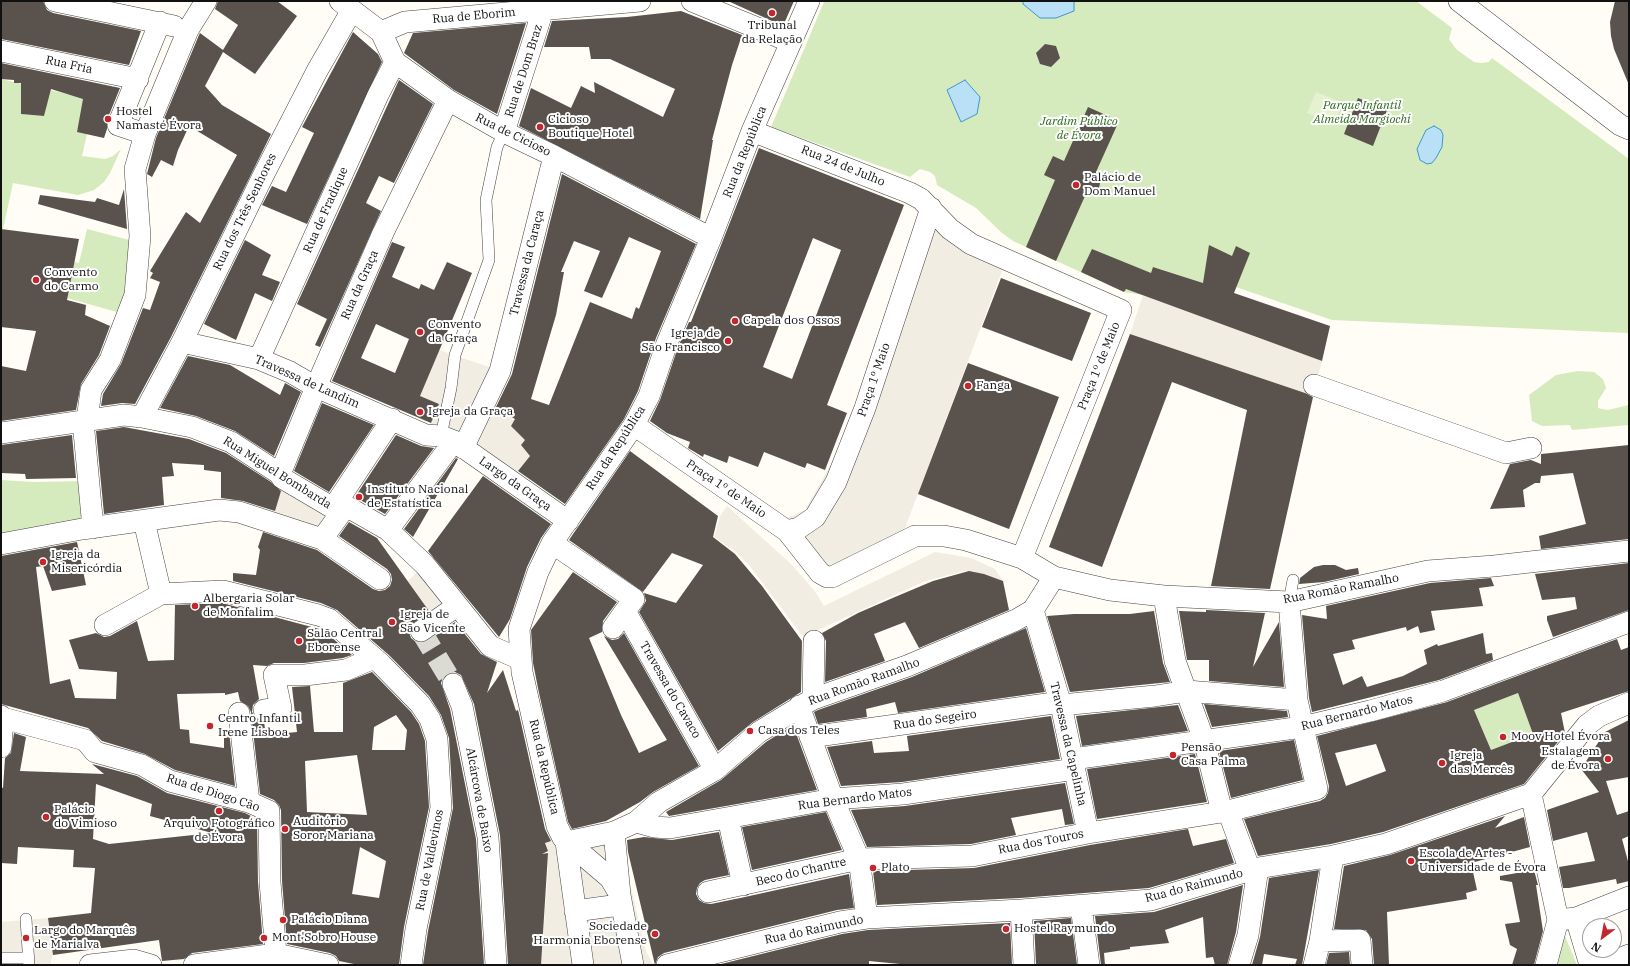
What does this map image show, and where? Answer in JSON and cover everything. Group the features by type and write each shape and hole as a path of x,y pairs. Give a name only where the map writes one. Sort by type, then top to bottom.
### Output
{"street":[{"path":"55,1 160,22 188,30"},
{"path":"88,529 85,421 91,390 110,360 135,294 140,236 135,169 145,134 188,30 206,1"},
{"name":"Rua de Eborim","path":"381,32 405,22 640,1"},
{"path":"692,1 791,42"},
{"name":"Rua da República","path":"583,965 563,838 543,766 520,659 518,629 538,572 552,543 634,425 649,396 667,343 711,238 752,131 809,1"},
{"path":"1458,1 1620,126 1629,129"},
{"name":"Rua de Cicioso","path":"346,6 381,32 395,62 448,100 504,132 554,156 711,238"},
{"name":"Rua dos Três Senhores","path":"142,417 182,342 262,176 317,71 346,6"},
{"name":"Rua de Dom Braz","path":"504,132 543,10"},
{"path":"145,134 118,125 160,22"},
{"name":"Rua Fria","path":"1,51 138,79"},
{"name":"Rua de Fradique","path":"259,359 375,102 395,62"},
{"name":"Rua da Graça","path":"280,474 383,233 448,100"},
{"name":"Rua 24 de Julho","path":"752,131 910,193 921,199 931,208"},
{"name":"Travessa da Caraça","path":"446,440 500,371 554,156"},
{"name":"Praça 1º Maio","path":"787,531 807,524 815,517 836,482 865,408 931,208"},
{"name":"Praça 1º de Maio","path":"634,425 787,531 811,560 820,574 827,577 832,577 915,536 944,536 966,540 1022,558 1121,310 971,244 950,229 931,208"},
{"name":"Travessa de Landim","path":"182,342 259,359 290,372 316,387 446,440"},
{"path":"1314,386 1506,453 1531,448"},
{"name":"Rua Miguel Bombarda","path":"1,433 124,415 192,427 231,442 280,474 282,478 388,530 426,565 490,646 520,659"},
{"path":"322,539 392,419"},
{"path":"388,530 446,440"},
{"name":"Largo da Graça","path":"446,440 509,479 568,521"},
{"path":"1,544 88,529 219,510 239,512 269,520 322,539 380,579"},
{"path":"105,625 161,594 144,521"},
{"name":"Travessa do Cavaco","path":"552,543 634,599 619,620 715,770"},
{"name":"Rua Romão Ramalho","path":"1022,558 1054,577 1110,590 1164,596 1289,602 1428,571 1494,566 1629,552"},
{"name":"Rua Romão Ramalho","path":"563,838 614,832 636,822 659,802 715,770 759,732 806,703 907,666 1016,620 1032,610 1054,577"},
{"name":"Rua de Valdevinos","path":"161,594 223,591 324,617 374,658 420,704 430,718 436,739 441,808 416,929 411,965"},
{"path":"1164,596 1175,661 1204,740 1225,811 1254,869 1248,934 1239,965"},
{"path":"1289,602 1297,700 1302,727"},
{"path":"421,631 458,606"},
{"name":"Travessa da Capelinha","path":"1032,610 1061,704 1088,833"},
{"name":"Rua Bernardo Matos","path":"636,822 654,827 670,828 832,799 903,794 1204,740 1302,727 1444,691 1629,622"},
{"path":"814,641 806,703 810,737 832,799 858,859 867,918"},
{"path":"264,710 281,708 274,675 305,675 346,670 374,658"},
{"name":"Alcárcova de Baixo","path":"453,684 462,706 488,837 496,965"},
{"name":"Rua do Segeiro","path":"810,737 1061,704 1156,696 1187,691 1297,700"},
{"path":"1590,965 1567,919 1531,794 1587,725 1599,716 1629,702"},
{"path":"239,713 249,802"},
{"path":"1,747 2,717"},
{"name":"Rua de Diogo Cão","path":"2,717 85,740 94,752 142,765 170,781 249,802 269,811 270,882 276,954"},
{"name":"Rua dos Touros","path":"858,859 972,856 1088,833 1225,811 1317,789 1302,727"},
{"name":"Rua do Raimundo","path":"667,965 840,922 867,918 1021,910 1152,900 1254,869 1333,856 1386,844 1531,794"},
{"name":"Beco do Chantre","path":"728,818 743,885"},
{"path":"614,832 616,900"},
{"path":"563,838 606,874 613,883 633,965"},
{"path":"1314,965 1320,941 1333,856"},
{"name":"Beco do Chantre","path":"708,892 858,859"},
{"path":"1546,965 1567,919 1629,896"},
{"path":"575,911 616,900"},
{"path":"1081,906 1089,965"},
{"path":"1021,910 1024,965"},
{"path":"1320,941 1360,940 1362,965"},
{"path":"194,965 276,954 303,962 328,965"},
{"path":"1604,965 1629,955"},
{"path":"90,965 129,960 151,965"}],"lane":[{"path":"446,440 455,355 489,260 486,200 497,147 504,132"},
{"path":"1289,602 1293,580"},
{"path":"1,958 29,962 26,919"}],"green space":[{"path":"1416,1 1452,28 1449,39 1456,49 1474,62 1489,62 1492,58 1629,159 1629,333 1332,320 1236,287 1221,289 1154,267 1143,295 1124,292 1013,241 1002,233 976,208 937,185 935,176 930,172 920,169 910,177 771,127 824,2"},
{"path":"1,79 22,84 21,114 44,116 50,90 71,95 72,93 86,97 77,131 87,134 82,156 105,159 113,156 121,149 110,173 104,182 94,190 78,195 13,183 3,229 1,229"},
{"path":"1316,92 1343,103 1334,125 1307,113"},
{"path":"87,229 137,242 124,314 67,298 74,262 79,263"},
{"path":"1578,371 1594,372 1603,379 1606,388 1598,401 1598,408 1608,410 1629,405 1629,425 1572,430 1570,425 1542,426 1532,421 1529,395 1556,375"},
{"path":"1,480 33,482 84,481 85,519 1,535"},
{"path":"1518,693 1533,734 1491,750 1474,710"},
{"path":"1565,936 1577,965 1556,965"}],"shaded area":[{"path":"927,211 1005,263 902,536 828,573 783,520 805,510 834,459 860,400"},
{"path":"1143,295 1322,361 1313,396 1130,334"},
{"path":"439,350 495,369 492,405 515,419 511,426 525,440 521,445 530,456 515,475 427,432 439,404 420,396"},
{"path":"282,482 332,503 327,545 269,521 275,512"},
{"path":"727,506 790,563 814,590 824,606 935,552 971,558 995,569 1003,581 984,574 965,571 925,581 818,630 814,641 806,641 749,565 735,551 714,537 720,516"},
{"path":"421,568 453,601 432,615 408,581"},
{"path":"560,833 619,838 646,951 653,965 541,965 548,871 548,852 545,838"},
{"name":"Largo do Marquês de Marialva","path":"48,918 53,955 50,965 1,965 1,922"}],"water":[{"path":"1023,1 1074,1 1074,11 1056,18 1040,18 1023,4"},
{"path":"965,80 980,97 977,114 961,122 947,90"},
{"path":"1434,126 1441,130 1443,135 1442,147 1432,163 1427,164 1420,160 1417,149 1426,130"}],"building":[{"path":"1,1 43,1 47,10 53,13 141,31 129,65 1,39"},
{"path":"218,1 277,1 297,16 255,74 223,52 205,86 222,105 271,134 171,337 135,404 122,403 101,406 103,394 121,364 143,308 150,310 160,282 150,278 153,273 150,271 186,212 200,223 237,155 189,126 178,150 173,166 161,160 152,177 147,174 156,138 200,33 223,50 238,25 215,9"},
{"name":"Tribunal da Relação","path":"728,1 794,1 783,26"},
{"path":"1615,1 1629,1 1629,85 1614,49 1611,36 1610,22"},
{"path":"681,11 742,35 732,65 712,140 700,219 519,126 531,88 571,108 581,86 595,93 594,82 663,117 675,89 610,59 591,59 589,47 544,47 552,21 627,17"},
{"path":"526,23 497,114 454,90 404,53 413,33"},
{"path":"353,32 378,54 382,62 307,224 262,205 272,186 286,192 314,133 302,127"},
{"path":"1045,44 1056,46 1060,58 1051,67 1040,64 1036,53"},
{"path":"1,63 120,88 107,120 107,129 104,138 77,132 83,99 51,89 44,116 21,114 21,83 14,83 14,80 1,79"},
{"path":"399,80 433,104 394,183 379,176 366,203 381,211 320,347 315,345 327,319 297,304"},
{"path":"1358,98 1387,110 1373,146 1344,134"},
{"name":"Palácio de Dom Manuel","path":"1088,107 1119,121 1096,172 1100,183 1099,188 1096,192 1085,196 1056,261 1026,247 1055,180 1044,175 1053,156 1064,161"},
{"path":"759,148 904,205 827,405 847,413 825,470 807,463 805,468 764,452 758,467 729,456 727,463 704,454 703,457 688,448 690,442 667,433 650,421 660,400 678,347 689,322 691,322","holes":["813,238 841,250 792,379 763,367"]},
{"path":"562,174 696,244 656,338 638,391 624,419 565,504 518,471 530,456 521,445 525,440 511,426 515,419 496,407 512,374","holes":["629,237 661,251 639,309 636,307 632,319 590,302 549,405 531,399 556,315 564,272 561,272 574,241 600,251 584,291 602,298"]},
{"path":"124,189 127,229 38,204 40,195 95,202 97,198 119,205"},
{"path":"1,229 79,239 67,300 86,305 85,315 110,326 99,355 81,384 76,410 1,421 1,366 26,371 36,331 1,327"},
{"path":"245,240 271,255 262,275 280,282 272,301 255,293 236,340 204,324"},
{"name":"Convento da Graça","path":"392,242 405,247 392,277 419,289 421,284 434,290 447,262 472,273 420,396 439,404 431,423 332,381","holes":["376,324 409,339 395,373 361,358"]},
{"path":"1209,245 1232,256 1236,246 1250,253 1234,293 1330,326 1322,361 1126,289 1124,292 1081,272 1092,249 1151,273 1153,267 1203,283"},
{"path":"1001,278 1091,313 1072,361 982,327"},
{"path":"1130,334 1313,397 1270,589 1211,586 1247,410 1172,382 1102,567 1049,547"},
{"path":"188,356 230,365 280,395 285,383 301,392 274,456 235,431 196,416 160,408"},
{"path":"968,363 1059,397 1009,529 918,494"},
{"path":"322,403 374,425 329,492 294,471"},
{"path":"124,427 189,439 226,453 271,482 281,491 275,511 243,501 221,498 221,472 204,470 204,465 172,463 174,476 162,477 164,505 104,514 96,431"},
{"path":"72,435 76,478 26,479 25,474 1,473 1,445"},
{"path":"396,435 421,446 434,448 385,514 355,497"},
{"path":"1629,445 1629,539 1541,549 1539,536 1586,524 1573,473 1541,476 1540,483 1535,483 1523,490 1525,507 1490,509 1510,464 1531,460 1541,464 1541,454"},
{"path":"630,451 718,516 713,537 735,554 762,586 802,641 801,692 753,722 718,751 639,612 646,601 644,593 676,603 703,565 672,553 643,592 569,540"},
{"path":"456,458 458,459 413,537 404,529"},
{"path":"483,476 551,524 541,538 527,567 510,619 499,637 428,551"},
{"path":"349,522 377,538 429,611 410,626 409,632 411,638 416,642 422,643 428,641 455,622 481,654 497,662 487,693 503,670 516,711 518,710 545,829 551,841 545,843 548,851 542,854 548,853 541,965 508,965 500,835 474,704 461,675 455,672 449,673 443,677 441,683 450,709 476,839 484,965 423,965 428,931 453,808 449,738 441,715 429,696 390,656 337,610 321,603 233,581 233,573 256,575 260,550 258,547 263,532 317,550 373,589 379,591 385,590 390,586 392,580 391,574 387,569 339,536"},
{"path":"77,542 86,585 52,591 43,566 36,567 50,684 70,679 75,698 116,699 117,672 79,669 69,640 96,633 104,637 110,636 137,621 148,661 174,660 175,605 222,603 323,630 352,655 343,658 304,663 274,663 267,666 253,665 259,699 253,705 252,712 255,717 264,722 266,735 297,732 292,687 310,686 314,732 343,732 343,683 372,672 411,712 419,724 425,741 429,807 404,927 399,965 359,965 339,961 336,956 330,953 287,944 282,881 281,810 279,805 274,800 260,794 251,712 248,706 240,701 238,692 225,695 225,693 177,694 180,729 189,730 190,743 224,748 224,731 229,731 235,786 175,770 145,754 102,741 88,728 1,704 1,556","holes":["396,715 407,730 405,750 372,750 374,727","357,755 367,815 307,812 305,761","360,847 386,861 379,898 352,894"]},
{"path":"1629,563 1629,610 1553,637 1547,616 1577,609 1575,597 1542,600 1535,574"},
{"path":"1335,565 1346,570 1358,568 1359,574 1324,582 1299,584 1300,578 1314,567"},
{"path":"969,571 984,574 1003,581 1009,610 919,648 905,622 874,634 885,661 825,682 826,641 822,633 858,613 895,597 933,581"},
{"path":"573,572 617,602 603,621 602,632 589,638 621,715 639,753 667,740 604,636 612,640 618,639 624,633 699,766 606,821 572,829 568,822 539,693 533,663 531,630"},
{"path":"1491,578 1494,586 1479,588 1483,606 1431,611 1435,630 1420,633 1418,626 1407,631 1406,627 1352,640 1355,649 1333,654 1343,685 1362,676 1367,687 1403,676 1427,664 1424,650 1437,644 1438,646 1483,633 1486,654 1492,653 1493,660 1439,680 1312,712 1309,698 1302,615 1327,619 1326,606 1430,583"},
{"path":"1206,610 1265,613 1253,667 1279,622 1284,687 1209,681 1209,660 1187,660 1179,611 1206,612"},
{"path":"1154,611 1163,663 1170,682 1070,692 1047,616 1074,614 1130,614"},
{"path":"1026,628 1045,692 898,713 895,702 866,709 867,717 818,724 814,712 818,710 912,677"},
{"path":"1617,639 1621,650 1629,647 1629,691 1561,713 1565,733 1524,784 1383,832 1331,844 1258,856 1244,819 1320,801 1325,798 1328,793 1329,786 1317,736 1447,702","holes":["1518,693 1533,734 1491,750 1474,710","1376,744 1386,771 1346,786 1335,753"]},
{"path":"1204,704 1287,711 1288,717 1212,727"},
{"path":"1178,705 1188,731 1082,746 1076,716"},
{"path":"1051,716 1060,759 902,782 841,786 827,747 872,741 874,753 909,751 907,736"},
{"path":"1629,720 1629,777 1606,781 1617,815 1629,811 1629,836 1622,839 1629,865 1629,881 1617,884 1616,879 1563,888 1559,867 1595,861 1587,832 1553,841 1547,810 1599,792 1581,769 1605,732"},
{"path":"793,725 817,790 669,816 666,812 721,780 766,742"},
{"path":"14,733 26,737 20,771 104,774 92,764 137,776 167,793 245,813 257,819 258,882 263,944 192,953 184,959 162,961 159,940 53,955 48,918 91,913 95,868 73,867 74,850 18,847 17,864 1,863 1,787 3,788 5,758 11,753","holes":["96,784 152,804 150,816 212,833 109,844 93,839"]},
{"path":"1294,740 1303,780 1231,798 1219,751"},
{"path":"1195,754 1207,802 1097,819 1087,769"},
{"path":"1065,783 1074,824 1065,825 1062,809 1011,818 1016,835 971,844 867,847 851,810 905,806"},
{"path":"826,812 842,850 752,870 742,827"},
{"path":"1505,816 1495,828 1524,817 1530,847 1471,863 1477,890 1466,893 1467,899 1387,912 1389,965 1374,965 1372,939 1366,930 1334,929 1344,866 1390,855"},
{"path":"1188,829 1193,846 1226,839 1234,863 1149,888 1020,898 877,905 873,871 974,868 1090,845"},
{"path":"719,832 729,875 705,880 700,883 696,894 699,900 704,903 711,904 849,874 854,908 837,910 664,953 658,957 655,965 628,852 627,840 644,837 672,840"},
{"path":"1319,870 1302,965 1295,965 1297,959 1264,954 1262,965 1252,965 1260,937 1269,878"},
{"path":"1534,870 1538,885 1536,885 1543,931 1534,965 1512,965 1517,949 1510,945 1505,924 1520,922 1512,882 1500,880 1500,876"},
{"path":"1243,885 1236,932 1227,965 1215,965 1213,957 1206,958 1203,917 1165,930 1169,943 1130,947 1130,949 1104,953 1105,965 1101,965 1095,916 1154,912"},
{"path":"1071,918 1077,965 1036,965 1034,921"},
{"path":"1010,923 1012,965 900,965 869,961 869,965 717,965 842,934 868,930"},
{"path":"1349,952 1350,965 1326,965 1329,953"}],"tunnel":[{"path":"421,631 453,684"}],"place":[{"name":"Tribunal da Relação","path":"772,13"},
{"name":"Hostel Namasté Évora","path":"108,119"},
{"name":"Cicioso Boutique Hotel","path":"540,127"},
{"name":"Palácio de Dom Manuel","path":"1076,185"},
{"name":"Convento do Carmo","path":"36,280"},
{"name":"Capela dos Ossos","path":"735,321"},
{"name":"Convento da Graça","path":"420,332"},
{"name":"Igreja de São Francisco","path":"728,341"},
{"name":"Fanga","path":"968,386"},
{"name":"Igreja da Graça","path":"420,412"},
{"name":"Instituto Nacional de Estatística","path":"359,497"},
{"name":"Igreja da Misericórdia","path":"43,562"},
{"name":"Albergaria Solar de Monfalim","path":"195,606"},
{"name":"Igreja de São Vicente","path":"392,622"},
{"name":"Salão Central Eborense","path":"299,641"},
{"name":"Centro Infantil Irene Lisboa","path":"210,726"},
{"name":"Casa dos Teles","path":"750,731"},
{"name":"Moov Hotel Évora","path":"1503,737"},
{"name":"Pensão Casa Palma","path":"1173,755"},
{"name":"Estalagem de Évora","path":"1608,759"},
{"name":"Igreja das Mercês","path":"1442,763"},
{"name":"Arquivo Fotográfico de Évora","path":"219,811"},
{"name":"Palácio do Vimioso","path":"46,817"},
{"name":"Auditório Soror Mariana","path":"285,829"},
{"name":"Escola de Artes - Universidade de Évora","path":"1411,861"},
{"name":"Plato","path":"873,868"},
{"name":"Palácio Diana","path":"283,920"},
{"name":"Hostel Raymundo","path":"1006,929"},
{"name":"Sociedade Harmonia Eborense","path":"655,934"},
{"name":"Largo do Marquês de Marialva","path":"26,938"},
{"name":"Mont'Sobro House","path":"264,938"}],"park label":[{"name":"Parque Infantil Almeida Margiochi","path":"1362,113"},
{"name":"Jardim Público de Évora","path":"1079,129"}]}
